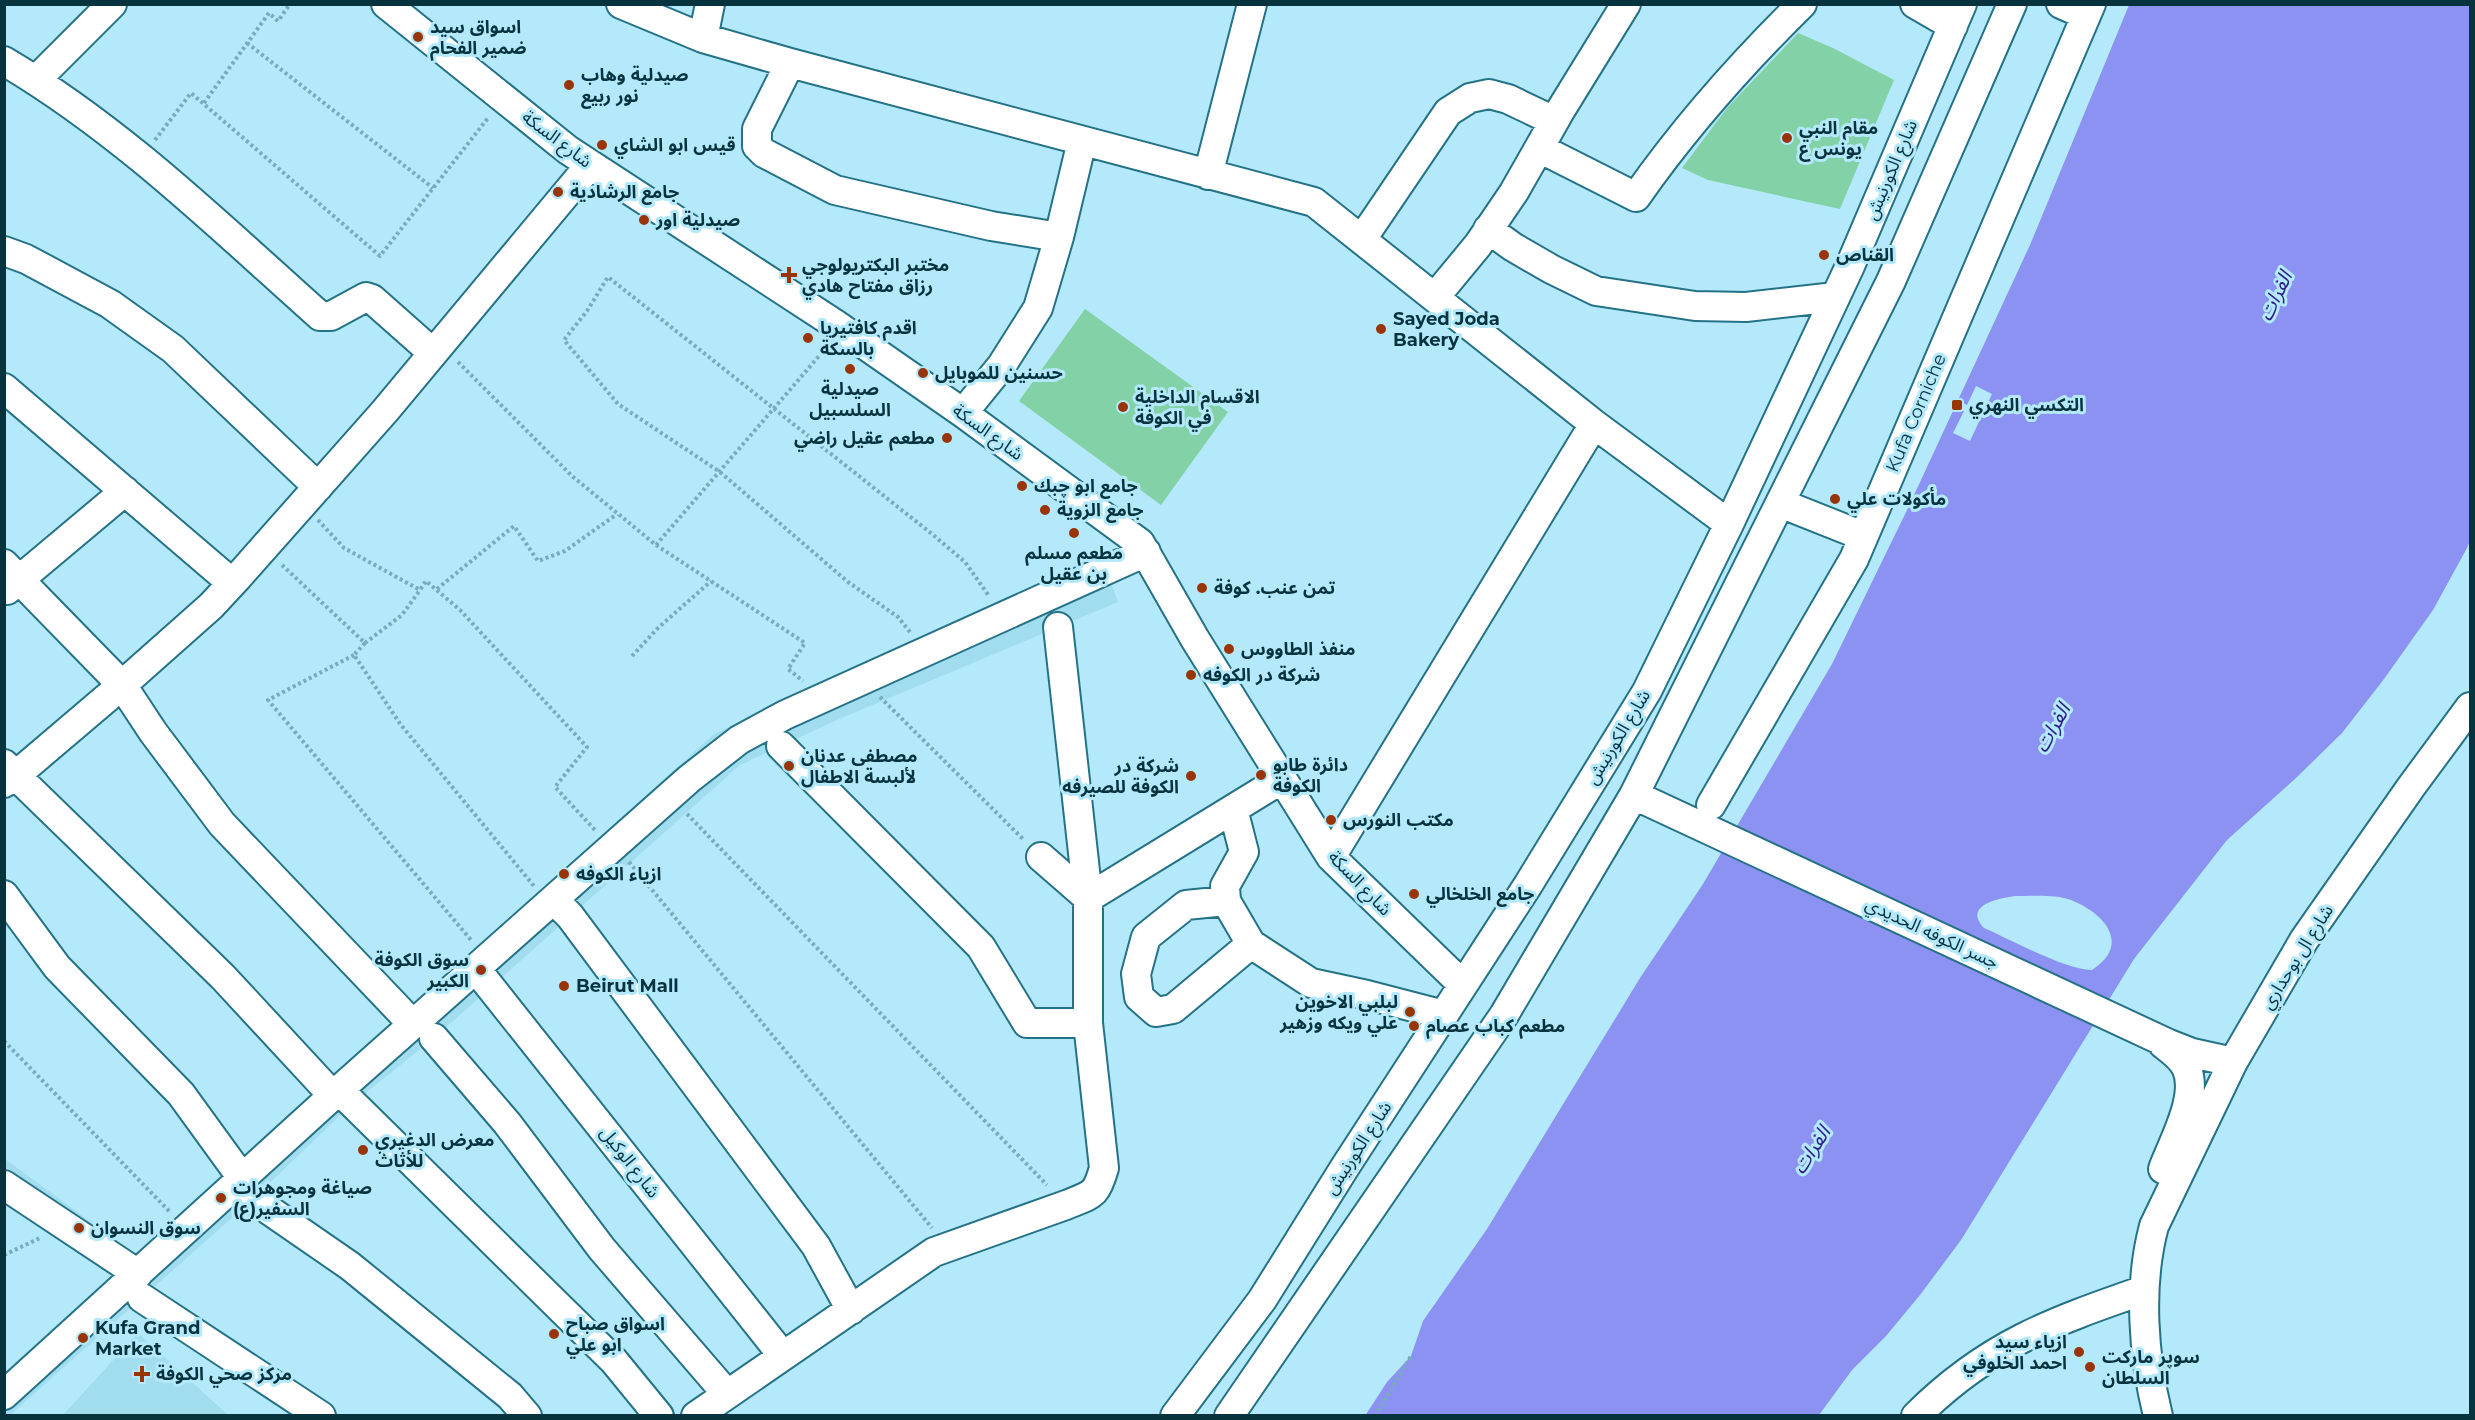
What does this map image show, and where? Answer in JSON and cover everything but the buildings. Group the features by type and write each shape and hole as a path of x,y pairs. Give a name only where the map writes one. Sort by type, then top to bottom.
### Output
{"street":[{"path":"36,80 112,4"},
{"name":"شارع السكة","path":"386,4 568,150 842,329 963,413 1140,543 1194,639 1331,857 1463,985"},
{"path":"621,4 703,38 790,63 1314,202 1594,424 1729,524"},
{"path":"703,38 710,4"},
{"path":"1208,175 1252,4"},
{"path":"1435,297 1514,192 1554,121 1626,4"},
{"path":"1539,148 1636,197 1675,143 1714,96 1802,4"},
{"path":"1916,4 1958,15"},
{"name":"شارع الكورنيش","path":"1229,1416 1504,1015 1634,795 1892,280 2012,4"},
{"name":"Kufa Corniche","path":"1711,818 1854,559 2079,8"},
{"name":"شارع الكورنيش","path":"1175,1416 1262,1299 1528,885 1647,691 1729,524 1835,297 1958,15"},
{"path":"4,61 36,80 142,158 320,316 331,316 361,298 372,299 437,349"},
{"path":"790,63 757,129 757,146 764,153 835,190 991,226 1059,237"},
{"path":"1362,239 1448,112 1470,98 1489,94 1508,99 1554,121"},
{"path":"963,413 1002,365 1038,308 1059,237 1082,141"},
{"path":"590,165 437,349 211,606 122,685 8,774 223,977 332,1088 458,1206 614,1361 659,1416"},
{"path":"1488,229 1551,269 1596,291 1695,306 1746,307 1835,297"},
{"path":"4,251 26,259 110,304 173,349 311,495"},
{"path":"4,388 232,583"},
{"path":"1331,857 1594,424"},
{"path":"124,491 10,579 122,685 153,732 222,824 403,1014"},
{"path":"1780,503 1863,536"},
{"path":"4,1395 140,1286 187,1229 332,1088 482,964 671,796 739,740 785,715 1146,552"},
{"path":"696,1416 726,1393 934,1252 1088,1197 1098,1190 1104,1168 1088,1023 1088,898 1058,627"},
{"name":"شارع ال بوحداري","path":"2158,1416 2146,1347 2144,1290 2147,1253 2154,1226 2234,1062 2304,940 2470,707"},
{"path":"781,746 981,947 1027,1023 1088,1023"},
{"path":"1088,898 1282,779"},
{"name":"جسر الکوفه الحديدي","path":"1634,795 1711,818 2192,1053 2234,1062"},
{"path":"1233,809 1244,852 1225,886 1226,901 1251,944 1311,983 1444,1015"},
{"path":"1041,857 1088,898"},
{"path":"4,895 57,967 181,1094 234,1167"},
{"path":"1226,901 1186,905 1146,937 1136,974 1138,997 1156,1012 1173,1010 1251,944"},
{"path":"552,902 570,916 816,1246 851,1310"},
{"name":"شارع الوكيل","path":"482,964 783,1356"},
{"name":"شارع ال بوحداري","path":"2147,1032 2186,1066 2191,1084 2188,1102 2152,1196 2149,1220 2154,1226"},
{"path":"434,1038 507,1123 602,1249 726,1393"},
{"path":"1375,1121 1380,1135 1387,1143 1394,1148 1411,1151"},
{"path":"1345,1167 1362,1169 1370,1174 1378,1180 1383,1192"},
{"path":"4,1185 65,1226 140,1286 321,1416"},
{"path":"253,1199 350,1266 510,1396 527,1416"},
{"path":"1916,1416 1964,1372 1997,1350 2033,1331 2144,1290"}],"path":[{"path":"204,103 269,13 278,21 290,4"},
{"path":"247,44 433,188"},
{"path":"142,158 190,93 380,256 503,98"},
{"path":"927,651 898,617 848,582 720,472 618,405 564,340 587,311 608,277 965,562 982,584 1000,618"},
{"path":"656,545 842,329"},
{"path":"437,349 572,476 617,514 656,545 805,643 788,669 824,697"},
{"path":"311,495 344,548 420,590"},
{"path":"437,589 514,526 537,561 565,551 617,514"},
{"path":"264,548 365,643"},
{"path":"482,964 268,700 354,655 365,643 402,615 426,581 437,589 505,657 587,747 555,787 612,848 630,863 948,1247"},
{"path":"632,656 657,629 711,581"},
{"path":"354,655 401,725 552,902"},
{"path":"868,677 882,701 1041,857"},
{"path":"671,796 1066,1205"},
{"path":"4,1041 187,1229"},
{"path":"4,1255 65,1226"},
{"path":"1375,1416 1412,1356"}],"shaded area":[{"name":"سوق الكوفة الكبير","path":"1100,554 1118,602 839,719 740,765 434,1038 353,1103 253,1199 10,1415 5,1415 4,1374 119,1270 5,1190 5,1159 136,1255 714,734"},
{"name":"مركز صحي الكوفة","path":"138,1333 228,1415 63,1415"}],"water":[{"name":"الفرات","path":"2129,5 2470,5 2470,541 2433,610 2342,733 2227,840 2134,959 1961,1240 1920,1295 1886,1336 1852,1370 1819,1415 1365,1416 1387,1382 1411,1356 1423,1321 1487,1229 1640,978 1703,884 1832,664 1908,508 2030,245","holes":["2016,896 2065,898 2094,913 2103,921 2112,940 2110,950 2104,960 2092,970 2081,969 2038,954 1984,928 1978,920 1977,914 1980,908 1993,901"]}],"pier":[{"path":"1976,386 1992,394 1970,441 1953,433 1964,411 1954,406 1957,400 1967,405"}],"place":[{"name":"اسواق سيد ضمير الفحام","path":"418,37"},
{"name":"صيدلية وهاب نور ربيع","path":"569,85"},
{"name":"مقام النبي يونس ع","path":"1787,138"},
{"name":"قيس ابو الشاي","path":"602,145"},
{"name":"جامع الرشادية","path":"558,192"},
{"name":"صيدلية اور","path":"644,220"},
{"name":"القناص","path":"1824,255"},
{"name":"مختبر البكتريولوجي رزاق مفتاح هادي","path":"789,275"},
{"name":"Sayed Joda Bakery","path":"1381,329"},
{"name":"اقدم كافتيريا بالسكة","path":"808,338"},
{"name":"صيدلية السلسبيل","path":"850,369"},
{"name":"حسنين للموبايل","path":"923,373"},
{"name":"التكسي النهري","path":"1957,405"},
{"name":"الاقسام الداخلية في الكوفة","path":"1123,407"},
{"name":"مطعم عقيل راضي","path":"947,438"},
{"name":"جامع ابو چبك","path":"1022,486"},
{"name":"مأكولات علي","path":"1835,499"},
{"name":"جامع الزوية","path":"1045,510"},
{"name":"مطعم مسلم بن عقيل","path":"1074,533"},
{"name":"تمن عنب. كوفة","path":"1202,588"},
{"name":"منفذ الطاووس","path":"1229,649"},
{"name":"شركة در الكوفه","path":"1191,675"},
{"name":"مصطفى عدنان لألبسة الاطفال","path":"789,766"},
{"name":"دائرة طابو الكوفة","path":"1261,775"},
{"name":"شركة در الكوفة للصيرفه","path":"1191,776"},
{"name":"مكتب النورس","path":"1331,820"},
{"name":"ازياء الكوفه","path":"564,874"},
{"name":"جامع الخلخالي","path":"1414,894"},
{"name":"سوق الكوفة الكبير","path":"481,970"},
{"name":"Beirut Mall","path":"564,986"},
{"name":"لبلبي الاخوين علي ويكه وزهير","path":"1410,1012"},
{"name":"مطعم كباب عصام","path":"1414,1026"},
{"name":"معرض الدغيري للأثاث","path":"363,1150"},
{"name":"صياغة ومجوهرات السفير(ع)","path":"221,1198"},
{"name":"سوق النسوان","path":"79,1228"},
{"name":"اسواق صباح ابو علي","path":"554,1334"},
{"name":"Kufa Grand Market","path":"83,1338"},
{"name":"ازياء سيد احمد الخلوفي","path":"2079,1352"},
{"name":"سوپر ماركت السلطان","path":"2090,1367"},
{"name":"مركز صحي الكوفة","path":"142,1374"}]}
